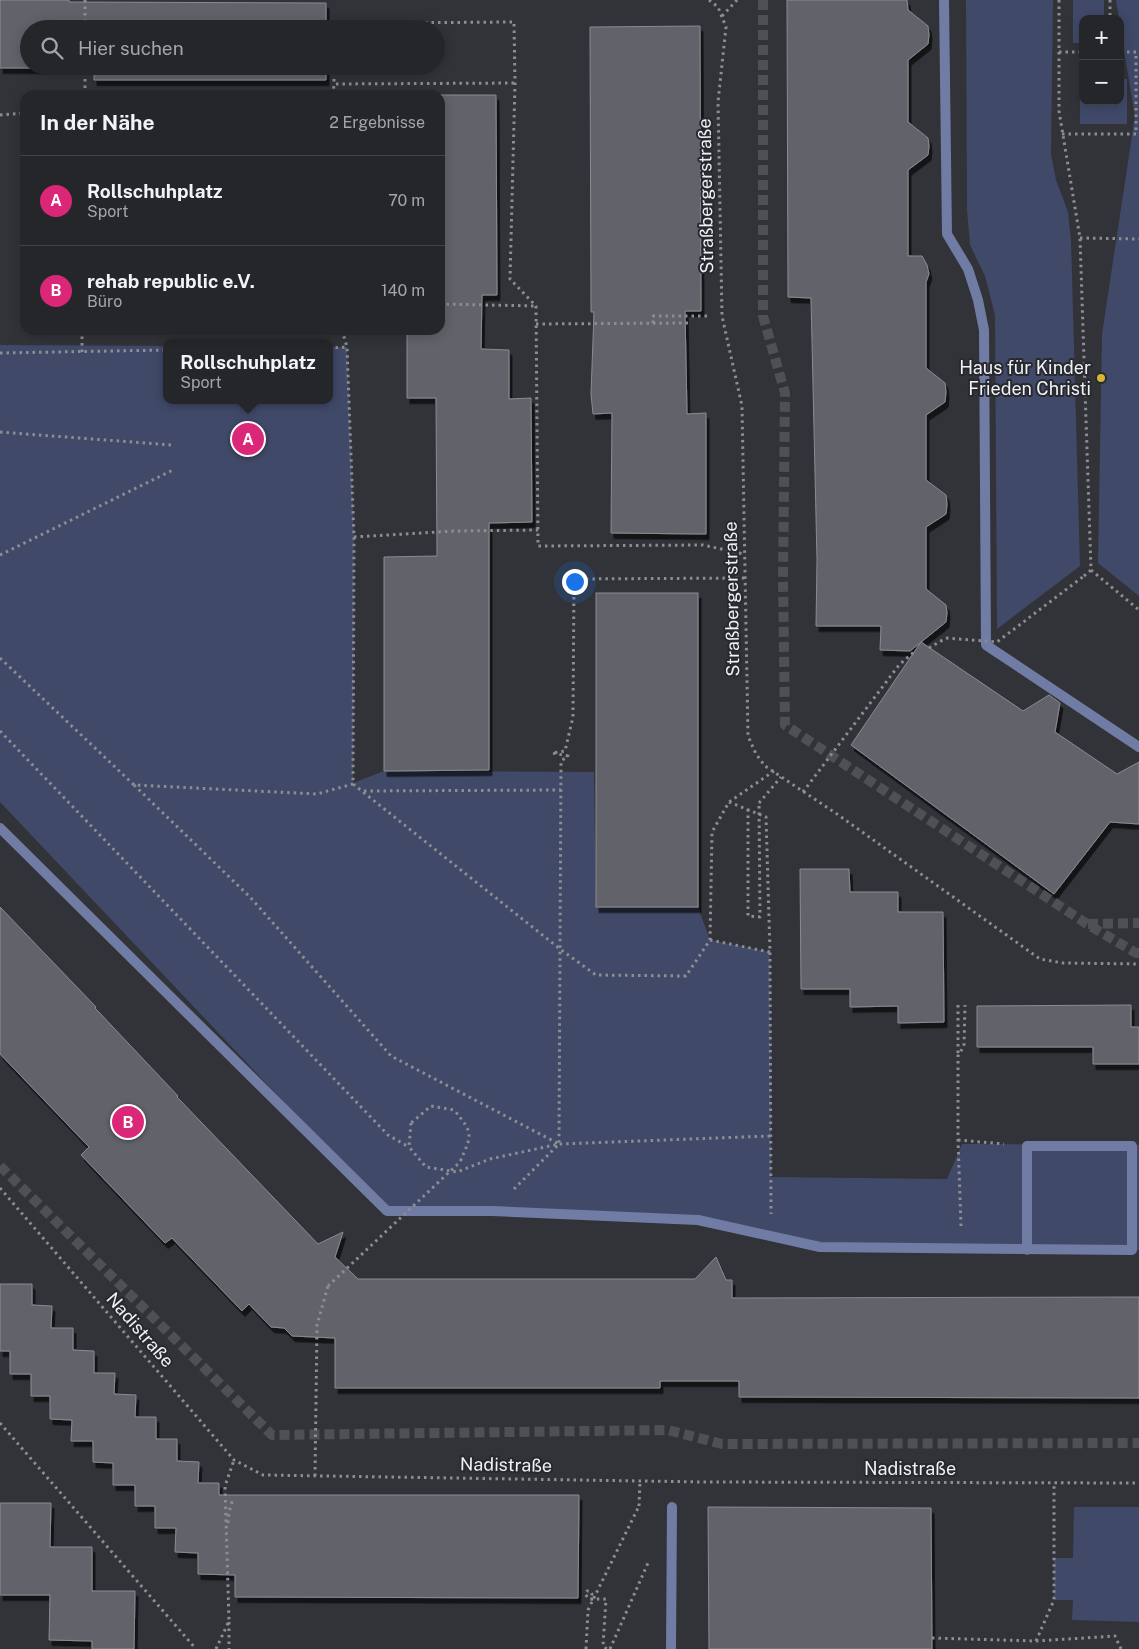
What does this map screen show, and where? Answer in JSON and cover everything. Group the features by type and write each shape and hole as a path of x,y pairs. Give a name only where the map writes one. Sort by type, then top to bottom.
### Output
{"lane":[{"path":"944,0 947,234 968,269 978,300 984,330 986,645 1139,747"},
{"path":"0,828 387,1211 492,1211 698,1220 820,1247 1027,1250 1132,1250 1132,1146 1027,1146 1027,1250"},
{"path":"671,1649 672,1508"}],"path":[{"path":"85,0 85,20"},
{"path":"709,0 718,7 722,16 737,0"},
{"path":"1059,0 1059,111 1080,238 1091,570 1139,610"},
{"path":"1110,0 1110,15"},
{"name":"Straßbergerstraße","path":"722,16 726,27 718,102 722,316 742,406 748,736 756,754 765,766 1040,959 1062,963 1139,964"},
{"path":"445,22 514,22 515,83 510,279 536,306 538,546 703,545 744,554"},
{"path":"1059,52 1079,52"},
{"path":"1062,134 1136,134 1136,52 1124,52"},
{"path":"85,75 85,90"},
{"path":"333,90 334,75"},
{"path":"334,84 515,83"},
{"path":"0,115 20,113"},
{"path":"1080,238 1139,239"},
{"path":"445,304 536,306"},
{"path":"653,323 653,316 708,316"},
{"path":"536,324 690,323"},
{"path":"82,335 82,352"},
{"path":"344,335 348,347 354,537 353,784"},
{"path":"333,348 348,347"},
{"path":"0,353 163,350"},
{"path":"0,432 171,445"},
{"path":"0,554 175,469"},
{"path":"354,537 455,531 538,530"},
{"path":"929,648 946,638 997,642 1091,570"},
{"path":"492,1211 559,1144 561,761 568,756 552,753 565,751 573,717 574,580 745,578"},
{"path":"803,792 899,665 915,651"},
{"path":"0,658 250,897 391,1056 559,1144"},
{"path":"0,731 388,1135 409,1147 426,1167 457,1172 490,1159 559,1144 771,1136"},
{"path":"353,784 560,949 596,975 686,976 710,940 712,832 729,802 774,772"},
{"path":"748,809 748,916 760,917 759,803 781,777"},
{"path":"134,785 317,794 353,784"},
{"path":"363,791 561,790"},
{"path":"729,802 766,817 770,952 771,1237"},
{"path":"710,940 770,952"},
{"path":"958,1006 958,1140 962,1249"},
{"path":"958,1056 964,1046 965,1006"},
{"path":"315,1476 317,1325 328,1286 460,1162 470,1139 467,1126 454,1110 431,1106 411,1123 409,1147"},
{"path":"958,1140 1027,1146"},
{"name":"Nadistraße","path":"0,1188 234,1460 263,1475 640,1481 1139,1483"},
{"path":"0,1423 196,1649"},
{"path":"229,1649 225,1486 234,1460"},
{"path":"586,1649 588,1610 639,1506 640,1481"},
{"path":"1036,1641 1054,1600 1054,1483"},
{"path":"226,1541 229,1512 233,1499"},
{"path":"593,1600 590,1598 592,1594 587,1591 585,1594 589,1600 597,1600 606,1600 603,1646 608,1649 649,1560"},
{"path":"216,1649 229,1621"},
{"path":"932,1638 1036,1641 1115,1636 1121,1649"}],"shaded area":[{"path":"966,0 1053,0 1051,154 1056,180 1068,212 1071,240 1080,566 997,629 995,315 985,276 970,245 967,210"},
{"path":"1073,0 1104,0 1104,15 1079,15 1079,43 1073,43"},
{"path":"1116,0 1139,0 1139,596 1098,563 1102,334 1135,116 1124,51 1124,15 1118,15"},
{"path":"1124,79 1127,79 1127,124 1080,124 1080,105 1124,105"},
{"path":"0,345 163,346 163,404 333,404 333,347 347,347 354,537 353,783 384,771 594,772 596,906 698,907 710,940 770,952 771,1177 947,1179 962,1144 1139,1145 1139,1250 820,1247 702,1224 387,1211 0,802"},
{"path":"1074,1507 1139,1507 1139,1622 1072,1620 1073,1600 1054,1600 1054,1558 1073,1558"}],"building":[{"path":"0,0 326,3 326,20 20,20 20,68 0,68"},
{"path":"787,0 907,0 908,10 928,26 928,44 908,60 908,122 928,138 929,146 928,155 908,170 908,256 922,256 927,265 929,274 926,282 926,368 945,383 946,392 945,402 926,415 926,480 946,495 947,504 946,514 926,527 926,589 946,605 947,613 946,622 910,651 880,650 881,626 816,626 817,560 811,298 788,297"},
{"path":"700,26 701,311 685,311 687,414 706,413 706,534 611,533 612,413 593,414 591,394 594,312 591,312 590,27"},
{"path":"94,75 326,75 326,80 94,80"},
{"path":"445,95 496,95 497,295 482,295 481,349 509,350 509,399 531,398 532,522 489,523 489,770 384,771 384,557 437,556 436,398 407,398 407,335 445,335"},
{"path":"596,593 698,593 698,907 596,907"},
{"path":"921,642 1023,711 1049,695 1060,703 1055,732 1117,774 1139,762 1139,824 1110,822 1054,894 851,745"},
{"path":"800,869 849,869 850,892 898,892 898,912 943,912 944,1022 898,1023 898,1006 850,1007 850,989 801,989"},
{"path":"0,907 96,1007 177,1097 318,1244 343,1232 335,1257 358,1279 695,1279 716,1257 726,1280 732,1280 732,1298 1139,1297 1139,1398 739,1397 739,1381 660,1381 660,1388 335,1388 335,1338 292,1336 284,1328 271,1327 249,1304 242,1311 172,1238 165,1243 81,1155 89,1147 0,1054"},
{"path":"1131,1005 1131,1027 1139,1027 1139,1064 1093,1064 1093,1047 977,1047 977,1006"},
{"path":"0,1284 32,1284 32,1305 52,1306 51,1328 73,1328 73,1350 94,1351 94,1373 115,1373 114,1394 136,1395 135,1417 156,1417 156,1439 177,1439 177,1461 199,1462 198,1483 219,1483 219,1495 579,1495 578,1598 235,1597 235,1575 198,1574 198,1553 175,1552 176,1528 155,1528 155,1506 135,1506 135,1485 113,1485 113,1463 93,1462 93,1441 71,1441 72,1420 50,1419 50,1396 31,1396 31,1374 10,1374 10,1351 0,1351"},
{"path":"0,1503 51,1503 50,1547 92,1547 92,1591 135,1591 134,1649 92,1649 92,1641 49,1640 50,1595 0,1595"},
{"path":"708,1507 931,1508 932,1649 709,1649"}],"tunnel":[{"path":"763,0 763,316 785,393 783,579 785,725 1087,924 1139,953"},
{"path":"1088,924 1139,923"},
{"path":"0,1166 272,1435 668,1430 722,1444 1139,1443"}],"place":[{"name":"Haus für Kinder Frieden Christi","path":"1101,378"},
{"name":"Rollschuhplatz","path":"248,439"},
{"name":"rehab republic e.V.","path":"128,1122"}]}
